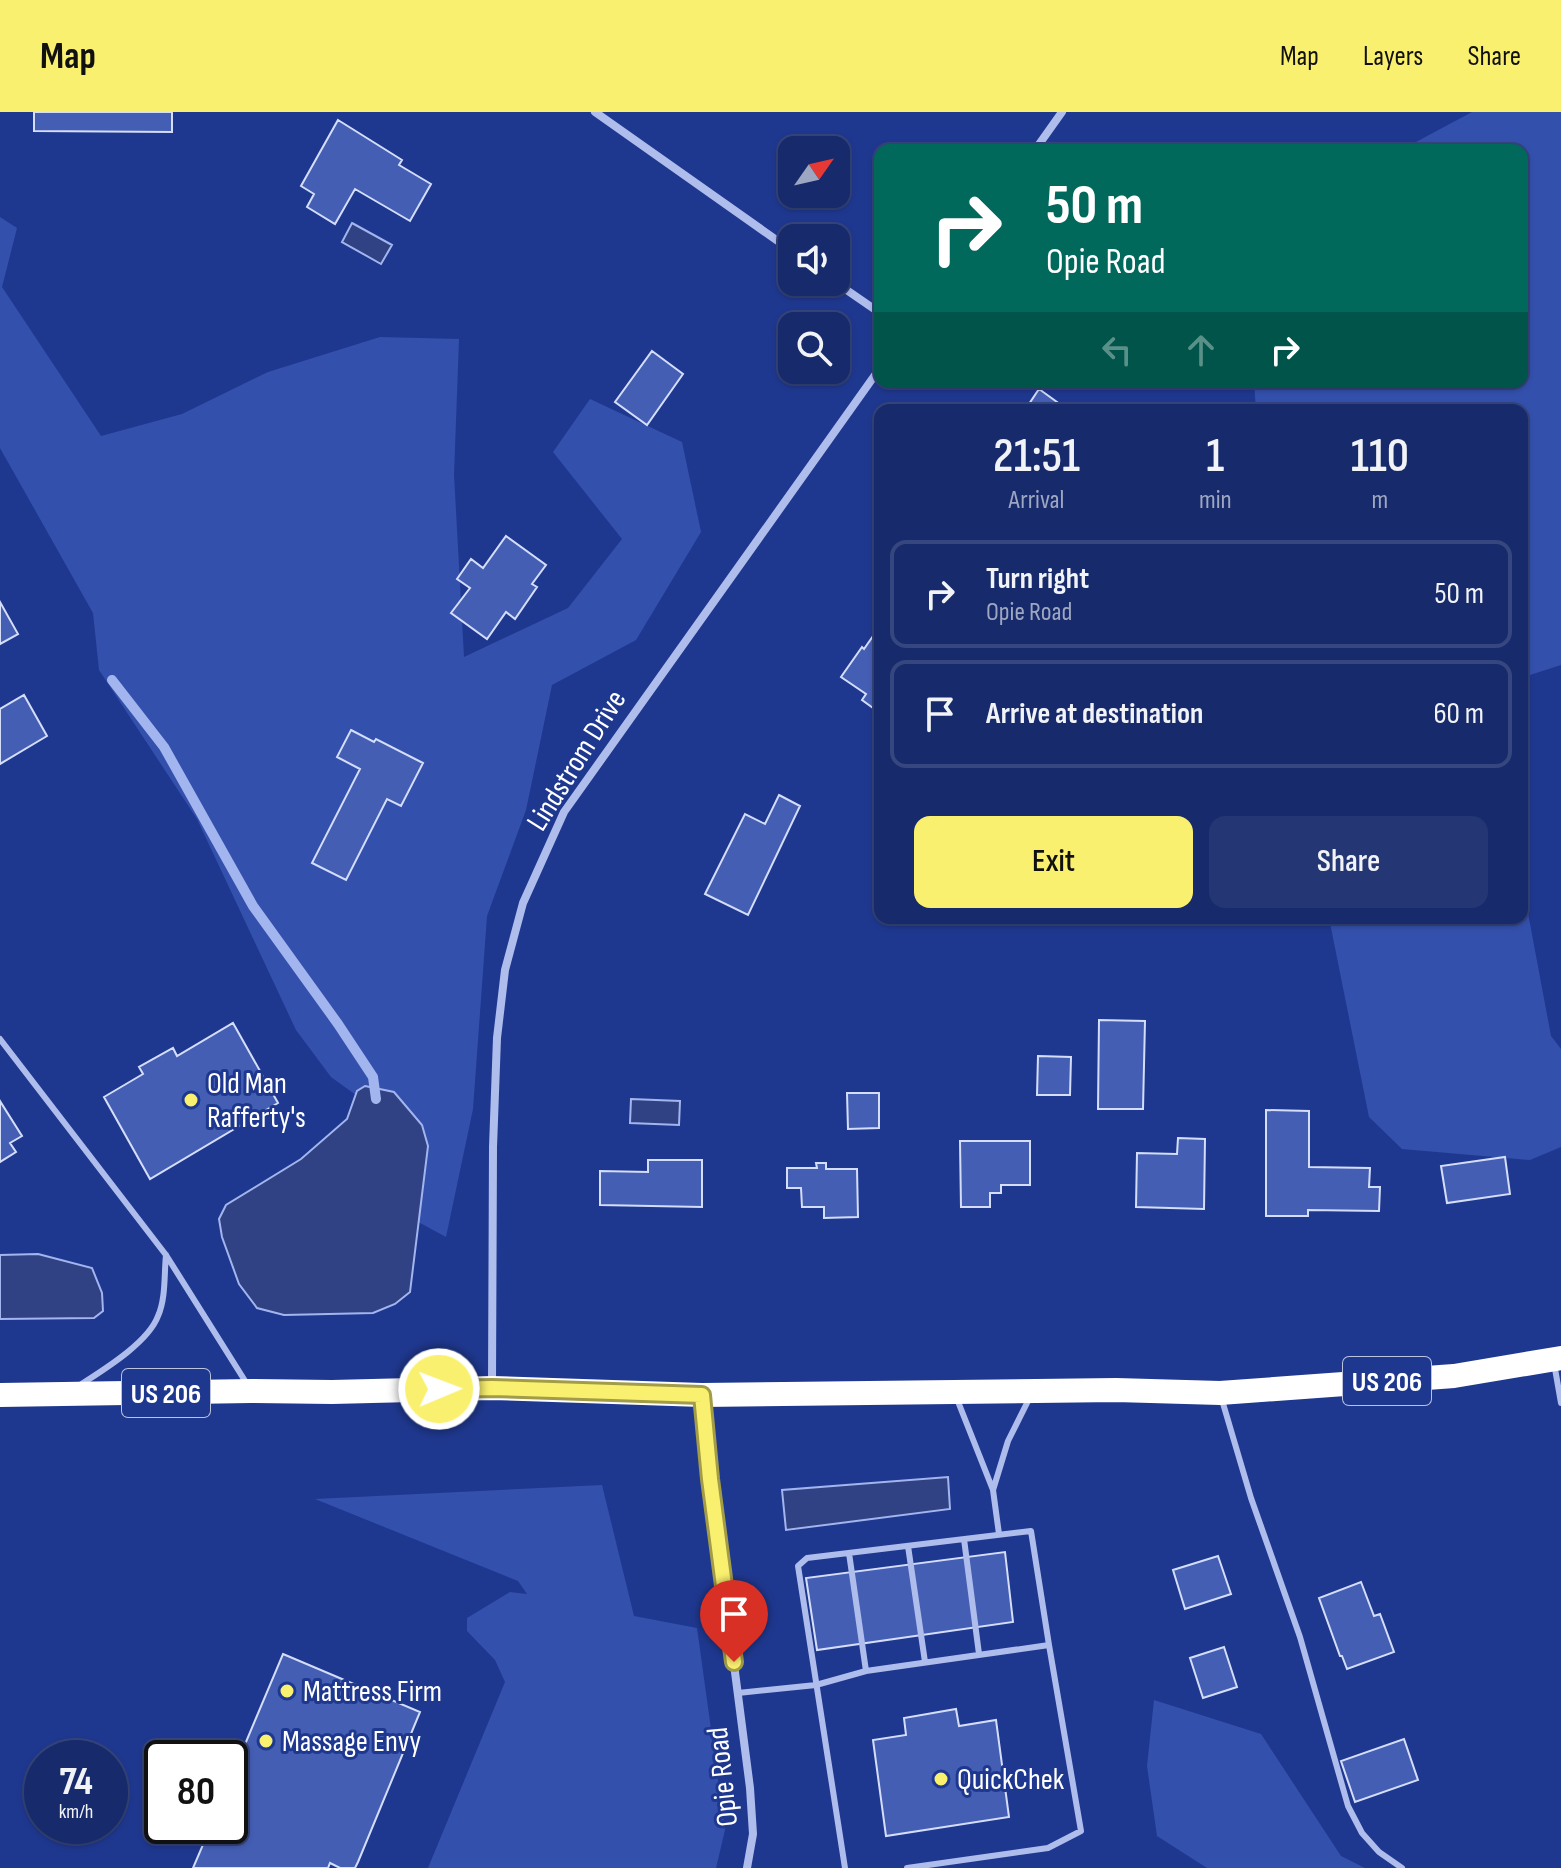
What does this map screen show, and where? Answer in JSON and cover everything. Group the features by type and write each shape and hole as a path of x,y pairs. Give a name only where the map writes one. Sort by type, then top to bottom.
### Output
{"highway":[{"name":"US 206","path":"0,1395 492,1388 702,1395 1116,1390 1220,1393 1454,1376 1557,1359"}],"street":[{"path":"595,112 778,241"},
{"path":"1039,144 1062,112"},
{"path":"850,292 874,309"},
{"name":"Lindstrom Drive","path":"492,1388 493,1147 497,1038 505,970 523,903 564,812 874,376"},
{"name":"Opie Road","path":"702,1395 750,1788 753,1834 747,1868"}],"lane":[{"path":"0,1039 166,1255 251,1391"},
{"path":"67,1394 149,1334 162,1303 166,1255"},
{"path":"1557,1359 1561,1403"},
{"path":"993,1490 1008,1441 1033,1391"},
{"path":"954,1392 993,1490 999,1534"},
{"path":"1220,1393 1251,1498 1300,1637 1348,1806 1362,1833 1379,1852 1402,1868"},
{"path":"845,1868 798,1566 807,1558 1031,1531 1081,1831 1048,1848 907,1868"},
{"path":"964,1539 979,1654"},
{"path":"908,1546 925,1662"},
{"path":"849,1553 866,1671"},
{"path":"738,1693 816,1685 866,1671 1049,1645"}],"shaded area":[{"path":"1472,112 1561,112 1561,665 1530,675 1528,692 1528,404 1256,404 1254,388 1528,388 1528,144 1412,144"},
{"path":"0,217 17,228 2,287 101,436 182,414 268,372 380,337 459,339 454,475 464,657 568,608 622,539 553,452 590,399 682,442 701,532 636,640 552,685 526,810 487,916 473,1109 446,1237 409,1217 389,1119 331,1077 296,1030 197,819 99,670 93,613 0,448"},
{"path":"352,223 392,245 381,264 342,242"},
{"path":"1528,913 1551,1036 1561,1049 1561,1147 1530,1160 1402,1149 1369,1117 1330,924 1528,924"},
{"path":"365,1086 394,1092 422,1125 428,1146 410,1292 395,1304 373,1313 284,1315 257,1308 239,1284 222,1237 219,1219 226,1205 301,1159 347,1119 357,1091"},
{"path":"631,1099 680,1101 679,1125 630,1123"},
{"path":"38,1254 92,1268 102,1293 103,1311 94,1318 0,1319 0,1255"},
{"path":"948,1477 950,1509 786,1530 782,1490"},
{"path":"602,1485 634,1616 697,1628 725,1830 716,1868 428,1868 505,1682 495,1660 467,1631 467,1618 510,1592 527,1594 518,1581 315,1499"},
{"path":"1154,1700 1261,1734 1341,1856 1365,1868 1207,1868 1157,1836 1147,1766"}],"building":[{"path":"34,112 172,112 172,132 34,131"},
{"path":"338,120 402,160 399,165 431,184 410,221 355,189 335,224 307,207 314,194 301,186"},
{"path":"652,351 683,374 647,425 615,402"},
{"path":"1039,389 1060,404 1029,404"},
{"path":"506,536 546,565 532,584 537,587 515,619 506,612 487,639 451,613 470,588 457,579 471,559 483,568"},
{"path":"0,602 18,634 0,644"},
{"path":"874,635 874,709 862,700 866,694 841,677 862,647 864,649"},
{"path":"24,695 47,736 0,764 0,709"},
{"path":"351,730 423,763 401,806 387,799 346,880 312,863 360,769 337,757"},
{"path":"779,795 800,806 748,915 705,894 745,814 765,824"},
{"path":"1099,1020 1145,1021 1143,1109 1098,1109"},
{"name":"Old Man Rafferty's","path":"233,1023 278,1103 150,1179 104,1097 143,1074 139,1067 173,1048 177,1056"},
{"path":"1038,1056 1071,1057 1070,1095 1037,1095"},
{"path":"847,1093 879,1093 879,1128 848,1129"},
{"path":"0,1101 22,1136 10,1143 16,1152 0,1162"},
{"path":"1266,1110 1309,1111 1309,1167 1370,1168 1369,1187 1380,1187 1379,1211 1308,1210 1308,1216 1266,1216"},
{"path":"1178,1138 1205,1139 1204,1209 1136,1207 1137,1153 1177,1154"},
{"path":"960,1141 1030,1141 1030,1185 1001,1185 1001,1193 990,1193 990,1207 961,1207"},
{"path":"1505,1157 1510,1194 1447,1203 1441,1166"},
{"path":"648,1160 702,1160 702,1207 600,1205 600,1171 648,1172"},
{"path":"816,1163 826,1163 826,1169 857,1169 858,1217 824,1218 824,1207 802,1207 801,1188 787,1188 787,1168 817,1168"},
{"path":"1005,1552 1013,1622 817,1650 806,1578"},
{"path":"1218,1556 1231,1594 1185,1609 1173,1570"},
{"path":"1361,1582 1374,1616 1380,1614 1394,1652 1347,1669 1319,1598"},
{"path":"1224,1647 1237,1687 1203,1698 1190,1658"},
{"path":"283,1654 420,1712 355,1868 340,1868 330,1863 328,1868 193,1868 203,1844 248,1844 247,1740"},
{"name":"QuickChek","path":"956,1709 959,1726 996,1720 1009,1817 886,1836 873,1740 906,1735 904,1718"},
{"path":"1404,1739 1418,1780 1355,1802 1341,1761"}],"waterway":[{"path":"112,680 164,747 253,906 373,1077 376,1099"}],"place":[{"name":"Old Man Rafferty's","path":"191,1100"},
{"name":"Mattress Firm","path":"287,1691"},
{"name":"Massage Envy","path":"266,1741"},
{"name":"QuickChek","path":"941,1779"}],"route":[{"path":"439,1389 702,1395 734,1662"}]}
